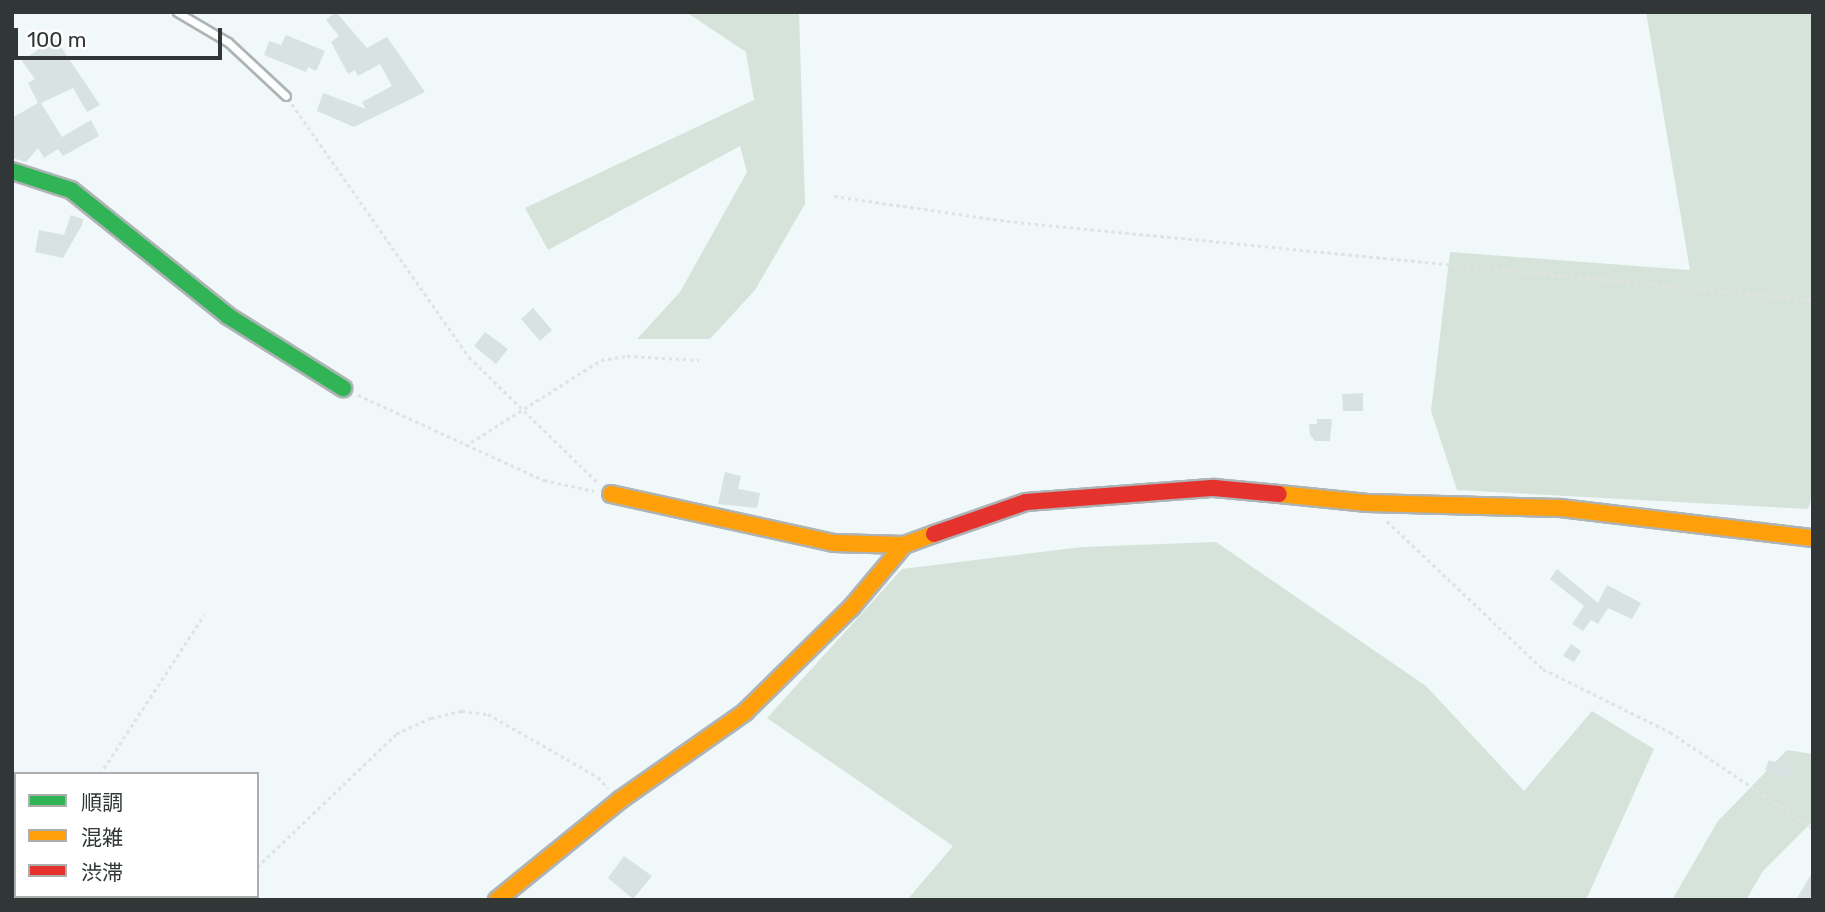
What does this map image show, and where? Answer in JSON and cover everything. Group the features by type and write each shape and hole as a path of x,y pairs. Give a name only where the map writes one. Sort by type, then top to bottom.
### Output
{"street":[{"path":"12,172 71,190 228,316 343,388"},
{"path":"611,494 834,543 904,545 1026,502 1214,488 1368,503 1560,508 1802,540 1813,538"},
{"path":"498,900 620,800 745,712 851,608 904,545"}],"lane":[{"path":"177,12 228,41 286,96"}],"path":[{"path":"286,96 469,357 611,494"},
{"path":"834,196 1007,221 1813,300"},
{"path":"465,446 520,408 601,360 627,356 699,360"},
{"path":"343,388 544,480 611,494"},
{"path":"1368,503 1543,668 1670,732 1813,828"},
{"path":"101,772 204,615"},
{"path":"259,865 396,734 431,718 462,711 499,721 598,777 620,800"}],"shaded area":[{"path":"686,12 799,12 805,204 755,290 710,339 637,339 680,292 747,172 740,146 548,250 525,208 754,100 746,52"},
{"path":"1646,12 1813,12 1813,495 1808,509 1457,490 1431,411 1450,252 1690,270"},
{"path":"1216,542 1426,686 1524,791 1592,711 1654,749 1586,900 907,900 953,846 767,718 902,569 1082,547"},
{"path":"1787,750 1813,754 1813,821 1763,871 1746,900 1672,900 1718,821"}],"building":[{"path":"336,12 367,48 387,37 425,92 354,127 317,111 323,93 366,109 362,102 392,86 380,64 358,76 355,70 348,74 331,42 339,36 326,20"},
{"path":"286,35 325,51 316,71 308,67 306,72 264,55 269,41 281,45"},
{"path":"55,38 100,105 87,112 73,88 41,103 62,137 91,120 99,136 63,156 58,149 44,158 38,148 26,162 12,158 12,118 38,103 28,83 35,79 22,61"},
{"path":"71,215 83,219 82,225 63,258 35,252 39,230 64,235"},
{"path":"533,308 552,330 540,341 521,319"},
{"path":"485,332 508,349 496,364 474,346"},
{"path":"1363,393 1363,411 1343,411 1342,394"},
{"path":"1317,419 1332,419 1330,441 1315,441 1310,435 1309,424 1317,424"},
{"path":"725,472 741,476 738,489 760,493 757,508 718,504"},
{"path":"1557,569 1598,603 1607,585 1641,603 1632,619 1608,608 1598,624 1591,620 1583,631 1572,624 1584,606 1550,579"},
{"path":"1571,644 1581,651 1574,662 1563,656"},
{"path":"1780,758 1795,764 1789,780 1765,770 1769,760 1778,763"},
{"path":"624,856 652,876 633,899 608,878"},
{"path":"1813,871 1813,900 1796,900"}],"traffic: fast":[{"path":"12,171 71,190 228,316 343,388"}],"traffic: slow":[{"path":"611,494 834,543 904,545 934,534"},
{"path":"1279,494 1368,503 1560,508 1813,538"},
{"path":"497,900 620,800 745,712 851,608 904,545"}],"traffic: jam":[{"path":"934,534 1026,502 1214,488 1279,494"}]}
